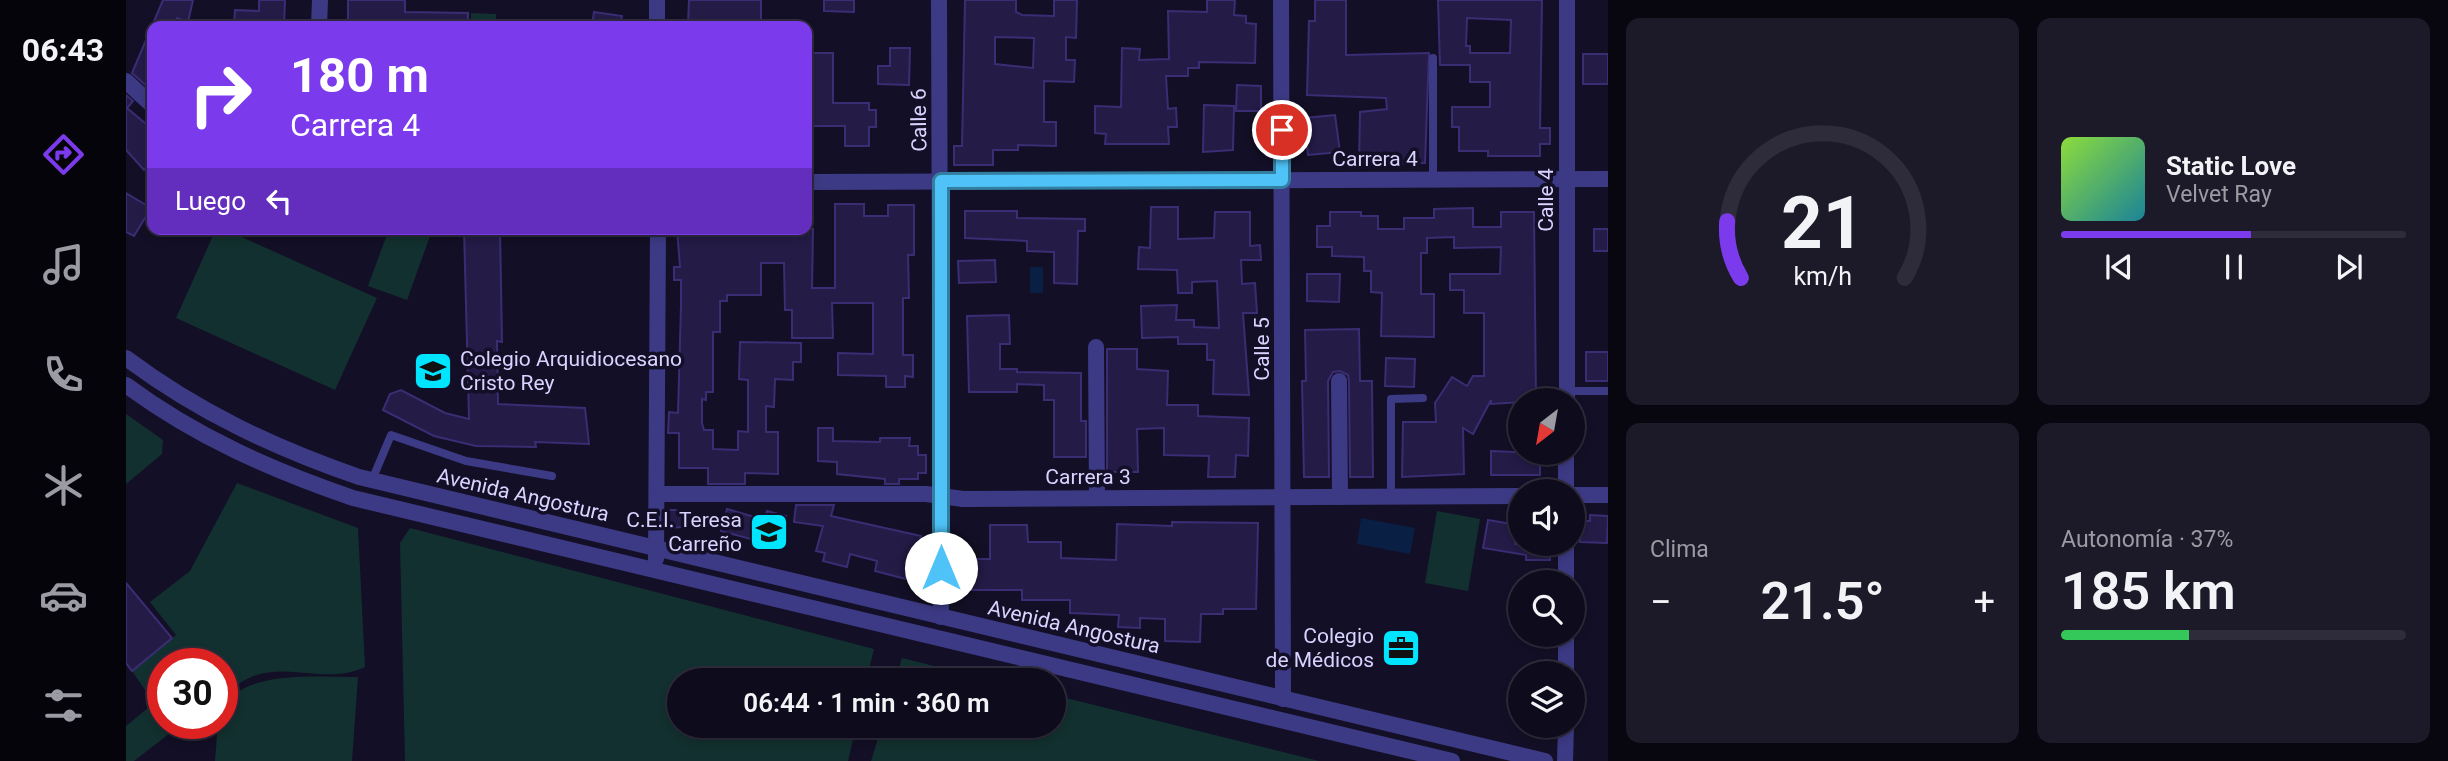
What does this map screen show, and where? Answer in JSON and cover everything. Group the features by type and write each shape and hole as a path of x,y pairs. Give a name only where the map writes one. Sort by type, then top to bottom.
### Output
{"street":[{"path":"319,21 320,0"},
{"path":"657,0 657,21"},
{"name":"Calle 6","path":"939,0 941,617"},
{"name":"Calle 5","path":"1281,0 1283,699"},
{"name":"Calle 4","path":"1567,0 1567,388"},
{"path":"126,81 147,100"},
{"name":"Carrera 4","path":"812,182 1608,179"},
{"path":"656,571 658,235"},
{"path":"1096,347 1097,498"},
{"name":"Avenida Angostura","path":"126,358 180,396 236,428 284,450 372,480 1545,761"},
{"path":"1339,381 1340,497"},
{"name":"Avenida Angostura","path":"126,385 226,447 316,485 396,509 1452,761"},
{"name":"Carrera 3","path":"657,494 941,494 963,499 1508,496"},
{"path":"1585,495 1608,495"},
{"path":"1566,738 1566,761"}],"lane":[{"path":"1433,58 1433,180"},
{"path":"1586,394 1608,391"},
{"path":"1391,496 1391,399 1423,398"},
{"path":"372,480 391,435 466,461 552,476"}],"green space":[{"path":"471,13 496,14 496,21 471,21"},
{"path":"213,235 237,235 377,298 335,390 176,318"},
{"path":"387,235 430,236 407,300 368,286"},
{"path":"126,414 163,440 162,454 126,484"},
{"path":"237,483 358,528 365,667 347,673 329,674 275,672 257,675 238,684 238,648 160,648 176,635 150,602 190,571"},
{"path":"1437,511 1480,519 1468,591 1425,583"},
{"path":"410,528 874,649 869,668 667,668 667,738 853,738 848,761 405,761 400,543"},
{"path":"902,658 942,668 899,668"},
{"path":"147,659 147,693 132,671"},
{"path":"299,677 358,677 352,761 215,761 217,739 238,739 238,692 255,684"},
{"path":"1066,698 1319,761 871,761 878,738 1066,738"},
{"path":"147,709 147,739 162,739 134,761 126,761 126,726"}],"water":[{"path":"1030,267 1043,267 1043,293 1030,293"},
{"path":"1361,518 1415,528 1410,554 1357,544"}],"building":[{"path":"163,0 193,0 188,21 177,18 176,21 154,21"},
{"path":"259,0 285,0 284,21 234,21 235,10 259,11"},
{"path":"348,0 405,0 405,12 468,13 468,21 348,21"},
{"path":"689,0 761,0 761,21 688,21"},
{"path":"824,0 854,0 854,12 824,11"},
{"path":"965,0 1016,0 1016,12 1022,15 1054,16 1054,0 1077,0 1076,38 1066,37 1066,60 1075,60 1074,82 1044,81 1044,122 1056,122 1056,146 1018,145 1018,150 993,150 993,165 954,165 954,146 962,146","holes":["995,37 1034,38 1033,68 995,64"]},
{"path":"1207,0 1235,0 1234,15 1246,16 1246,23 1256,24 1255,63 1199,62 1199,68 1188,68 1188,76 1166,76 1168,109 1176,108 1177,127 1168,127 1169,144 1105,144 1106,134 1095,133 1095,106 1121,107 1122,48 1140,49 1139,60 1169,59 1168,11 1207,12"},
{"path":"1315,0 1346,0 1346,55 1429,53 1425,163 1359,165 1360,112 1387,109 1386,98 1307,95 1309,21 1315,21"},
{"path":"1438,0 1542,0 1540,128 1550,128 1550,144 1540,144 1540,156 1488,156 1488,151 1459,151 1459,127 1452,127 1452,107 1490,107 1490,82 1470,82 1470,65 1440,65","holes":["1467,18 1511,20 1510,53 1470,53 1470,46 1466,46"]},
{"path":"594,12 622,16 621,21 593,21"},
{"path":"147,38 147,86 132,73"},
{"path":"890,48 910,48 909,85 878,84 878,66 890,66"},
{"path":"812,53 833,53 833,103 869,103 869,110 876,110 876,127 869,127 869,146 845,146 845,126 812,126"},
{"path":"1583,54 1608,54 1608,84 1583,84"},
{"path":"1237,85 1261,86 1261,111 1236,111"},
{"path":"126,95 133,101 127,108 147,125 147,166 144,170 126,150"},
{"path":"1204,105 1234,106 1233,150 1203,152"},
{"path":"1335,115 1340,152 1308,155 1304,118"},
{"path":"126,193 147,206 147,215 134,236 126,232"},
{"path":"835,204 864,204 864,216 888,216 888,205 914,205 914,255 908,255 909,298 903,298 903,355 913,355 913,377 905,376 905,387 886,387 886,376 838,375 838,353 873,354 873,303 832,303 833,338 792,338 792,310 785,310 784,263 761,263 761,295 727,295 727,301 720,301 720,332 713,332 713,392 706,392 706,400 702,399 702,423 704,430 713,430 713,449 738,450 738,431 748,432 748,380 739,379 740,342 801,343 801,362 793,362 793,380 775,379 774,407 766,406 766,432 778,432 778,474 745,473 745,484 708,484 708,468 679,468 679,433 668,433 669,412 678,413 681,280 674,280 674,267 680,267 677,235 812,235 813,229 812,288 835,288"},
{"path":"1151,207 1178,207 1178,239 1214,238 1215,212 1250,212 1250,246 1260,245 1261,260 1241,260 1242,284 1255,283 1257,313 1243,313 1249,395 1213,394 1214,360 1207,360 1207,344 1178,344 1178,337 1142,338 1141,306 1177,305 1176,320 1194,320 1194,327 1219,328 1217,281 1192,282 1192,293 1178,293 1177,270 1138,269 1139,247 1150,248"},
{"path":"1473,208 1473,227 1501,227 1501,212 1534,212 1536,388 1508,388 1508,403 1491,404 1491,400 1473,434 1463,428 1464,474 1402,477 1403,422 1436,422 1435,403 1452,377 1467,386 1473,376 1484,376 1484,313 1464,313 1464,290 1450,290 1450,274 1500,274 1501,247 1454,248 1454,237 1427,238 1427,253 1421,253 1421,294 1434,294 1434,337 1381,336 1382,293 1371,292 1371,271 1364,271 1364,257 1332,256 1332,247 1317,247 1317,226 1330,226 1330,212 1361,212 1361,216 1378,216 1378,229 1404,229 1404,218 1434,218 1434,209"},
{"path":"965,211 1017,211 1017,218 1085,219 1085,231 1078,231 1077,284 1054,283 1054,252 1027,251 1027,241 965,238"},
{"path":"1594,229 1608,229 1608,251 1594,251"},
{"path":"464,235 500,235 502,342 497,341 498,404 585,408 589,444 535,442 536,447 476,446 434,436 383,410 390,394 401,390 445,413 469,419"},
{"path":"995,260 996,282 959,283 958,261"},
{"path":"1307,274 1340,274 1339,302 1307,301"},
{"path":"1009,315 1010,344 1000,344 1000,369 1017,369 1017,372 1081,373 1081,421 1086,421 1086,457 1054,457 1054,400 1044,400 1044,385 1017,384 1017,392 969,392 967,316"},
{"path":"1359,329 1360,381 1372,381 1373,477 1350,477 1349,381 1348,375 1340,371 1333,372 1328,381 1329,477 1304,477 1302,381 1306,381 1305,330"},
{"path":"1107,349 1137,349 1137,369 1168,371 1167,405 1198,405 1198,416 1249,418 1248,456 1236,455 1235,477 1208,477 1209,456 1164,455 1164,428 1137,429 1138,472 1107,472"},
{"path":"1586,352 1608,352 1608,381 1586,381"},
{"path":"1386,358 1415,359 1414,387 1385,386"},
{"path":"818,428 833,428 833,441 880,442 880,438 910,438 909,446 918,446 918,455 926,455 926,473 918,473 918,479 899,479 899,484 885,484 885,479 837,474 837,462 818,461"},
{"path":"1491,451 1508,452 1508,466 1540,466 1540,475 1491,475"},
{"path":"796,505 834,505 831,516 921,536 912,570 909,569 906,579 875,571 877,561 850,554 847,567 823,561 825,553 816,551 823,526 794,522"},
{"path":"727,509 765,520 767,511 786,516 777,546 721,531"},
{"path":"669,510 687,510 687,522 682,522 682,527 669,528"},
{"path":"1590,515 1608,516 1607,543 1585,542 1585,521 1590,521"},
{"path":"1488,520 1508,523 1508,552 1483,548"},
{"path":"1172,522 1258,523 1256,609 1223,609 1223,614 1201,614 1200,642 1165,641 1165,619 1140,618 1140,628 1118,627 1119,615 1070,613 1070,600 1022,600 1022,590 971,590 970,559 990,559 990,525 1027,525 1028,542 1061,542 1061,558 1116,560 1117,524 1172,526"},
{"path":"1526,556 1550,556 1550,560 1526,560"},
{"path":"126,583 172,638 160,648 147,648 147,659 132,671 126,663"}],"place":[{"name":"Colegio Arquidiocesano Cristo Rey","path":"433,371"},
{"name":"C.E.I. Teresa Carreño","path":"769,532"},
{"name":"Colegio de Médicos","path":"1401,648"}],"route":[{"path":"941,568 941,181 1282,180 1282,130"}]}
